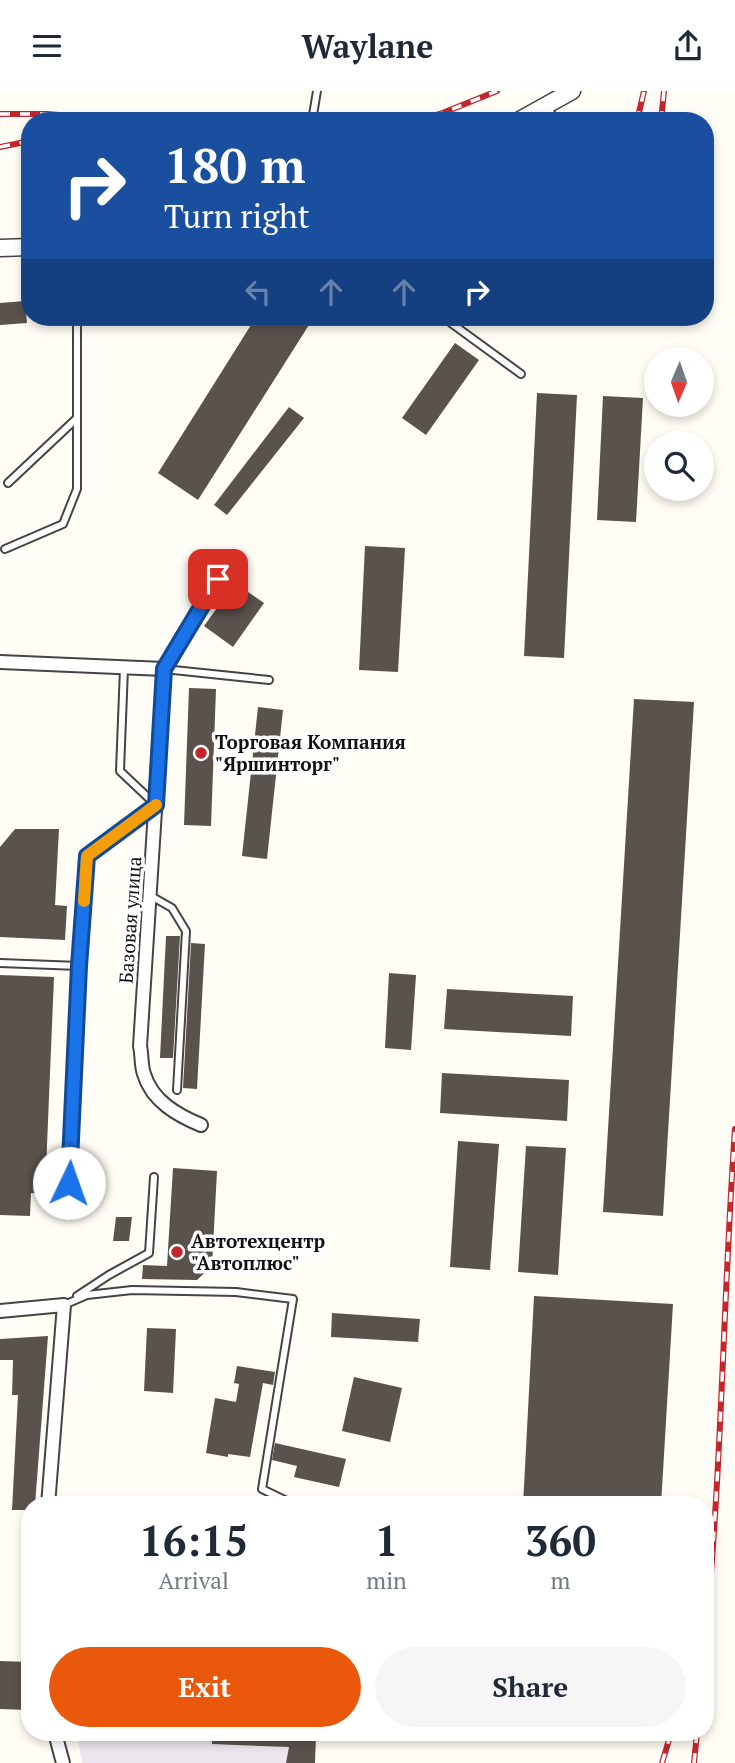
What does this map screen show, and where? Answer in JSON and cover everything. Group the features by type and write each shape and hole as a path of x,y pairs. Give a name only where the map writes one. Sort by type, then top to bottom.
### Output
{"street":[{"path":"534,112 572,91"},
{"path":"0,248 21,247"},
{"name":"Базовая улица","path":"201,1125 178,1115 155,1096 144,1074 140,1046 164,669 218,579"},
{"path":"0,662 164,669"},
{"path":"0,1311 64,1305 49,1496"},
{"path":"57,1741 63,1763"}],"lane":[{"path":"314,112 317,91"},
{"path":"547,105 550,112"},
{"path":"5,549 63,524 78,489 77,326"},
{"path":"456,326 521,374"},
{"path":"8,483 76,419"},
{"path":"69,1183 87,856 156,805 120,771 124,668"},
{"path":"164,669 269,680"},
{"path":"151,896 172,908 186,931 177,1090"},
{"path":"0,963 79,966"},
{"path":"64,1305 109,1275 149,1253 154,1177"},
{"path":"64,1305 87,1296 132,1290 236,1292 293,1299 261,1489 276,1496"}],"shaded area":[{"path":"78,1741 316,1741 309,1763 82,1763"}],"building":[{"path":"21,301 21,323 0,325 0,303"},
{"path":"250,326 308,326 198,500 158,473"},
{"path":"455,343 479,360 426,435 402,418"},
{"path":"537,393 577,395 564,658 524,656"},
{"path":"603,396 643,398 636,522 597,520"},
{"path":"289,407 304,418 227,515 214,505"},
{"path":"365,546 405,548 398,672 359,670"},
{"path":"235,583 264,603 233,647 204,626"},
{"path":"189,688 216,689 211,826 184,825"},
{"path":"634,699 694,702 663,1216 603,1212"},
{"path":"258,707 283,710 267,859 242,856"},
{"path":"15,829 59,829 55,905 67,906 65,940 0,937 0,847"},
{"path":"166,936 180,936 173,1058 160,1058"},
{"path":"191,943 205,944 197,1089 183,1088"},
{"path":"389,973 416,975 411,1050 385,1048"},
{"path":"0,975 54,977 45,1194 31,1193 30,1216 0,1215"},
{"path":"447,989 573,996 571,1036 444,1029"},
{"path":"442,1073 569,1080 567,1121 440,1113"},
{"path":"458,1141 499,1144 490,1270 450,1267"},
{"path":"526,1146 566,1148 558,1275 518,1272"},
{"path":"173,1168 217,1171 212,1266 197,1280 142,1279 143,1265 167,1266"},
{"path":"116,1217 132,1217 129,1241 113,1241"},
{"path":"534,1296 673,1304 662,1496 523,1496"},
{"path":"332,1313 420,1319 418,1342 331,1337"},
{"path":"147,1328 176,1329 173,1393 144,1391"},
{"path":"48,1336 36,1496 21,1496 21,1510 12,1510 18,1395 12,1395 13,1360 0,1360 0,1339"},
{"path":"237,1366 275,1372 273,1385 263,1383 250,1457 206,1453 215,1398 236,1402 239,1384 234,1383"},
{"path":"354,1377 402,1388 390,1442 342,1431"},
{"path":"275,1443 346,1459 339,1487 294,1477 297,1466 272,1460"},
{"path":"0,1661 21,1662 21,1710 0,1709"},
{"path":"212,1741 316,1741 315,1763 286,1763 289,1747 212,1744"}],"railway":[{"path":"445,112 497,91"},
{"path":"639,112 644,91"},
{"path":"662,112 664,91"},
{"path":"0,114 21,114"},
{"path":"0,147 21,143"},
{"path":"714,1529 735,1129"},
{"path":"662,1763 669,1741"},
{"path":"694,1763 696,1741"}],"slow traffic":[{"path":"84,901 87,856 156,805"}],"place":[{"name":"Торговая Компания \"Яршинторг\"","path":"201,753"},
{"name":"Автотехцентр \"Автоплюс\"","path":"177,1252"}],"route":[{"path":"69,1183 87,856 156,805 164,669 218,579"}]}
